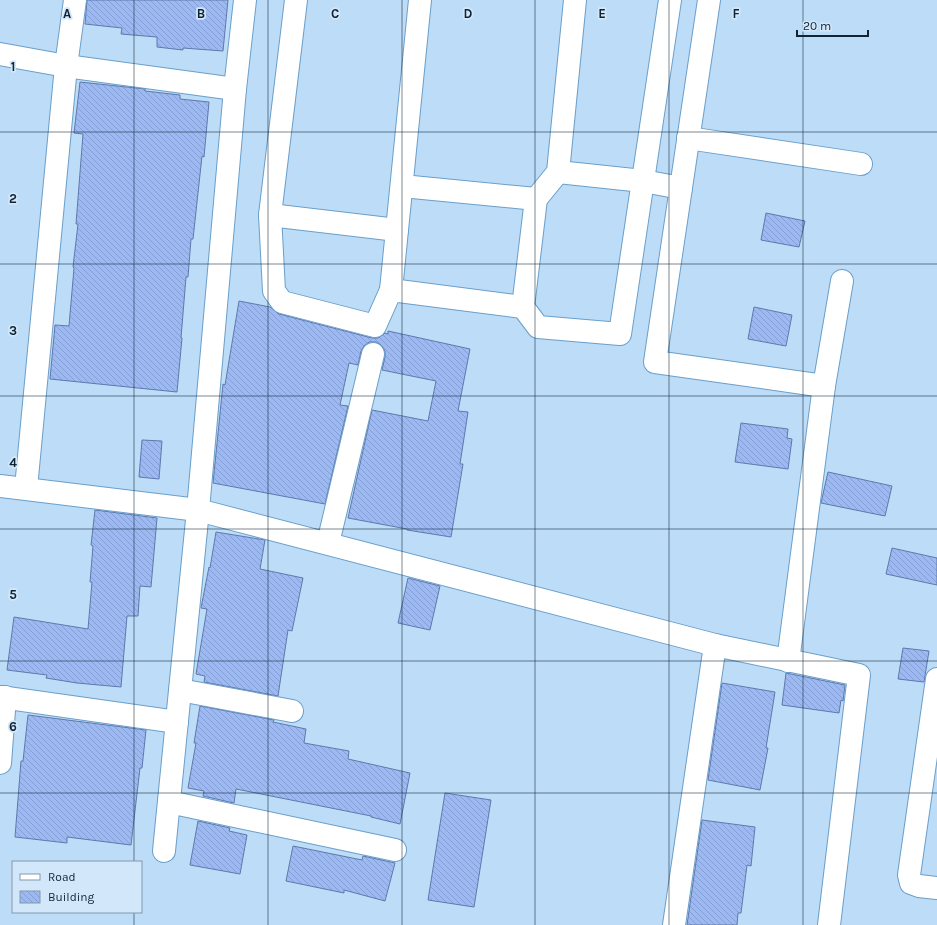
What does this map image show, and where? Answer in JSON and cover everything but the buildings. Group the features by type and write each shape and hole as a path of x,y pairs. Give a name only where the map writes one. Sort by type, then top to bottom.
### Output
{"street":[{"path":"26,488 66,66 75,0"},
{"path":"164,851 198,510 235,90 245,0"},
{"path":"296,0 270,215 274,291 282,302 375,326 391,290 420,0"},
{"path":"575,0 558,172 536,199 523,307 538,327 620,334 670,0"},
{"path":"709,0 655,362 824,386"},
{"path":"0,54 66,66 235,90"},
{"path":"688,138 861,164"},
{"path":"558,172 681,188"},
{"path":"402,186 536,199"},
{"path":"270,215 397,230"},
{"path":"788,661 824,386 842,281"},
{"path":"391,290 523,307"},
{"path":"328,544 373,354"},
{"path":"0,486 198,510 715,645 859,675 829,925"},
{"path":"674,925 715,645"},
{"path":"937,679 909,875 911,883 919,886 937,888"},
{"path":"180,690 292,711"},
{"path":"0,763 3,697 177,722"},
{"path":"169,802 395,850"}]}
